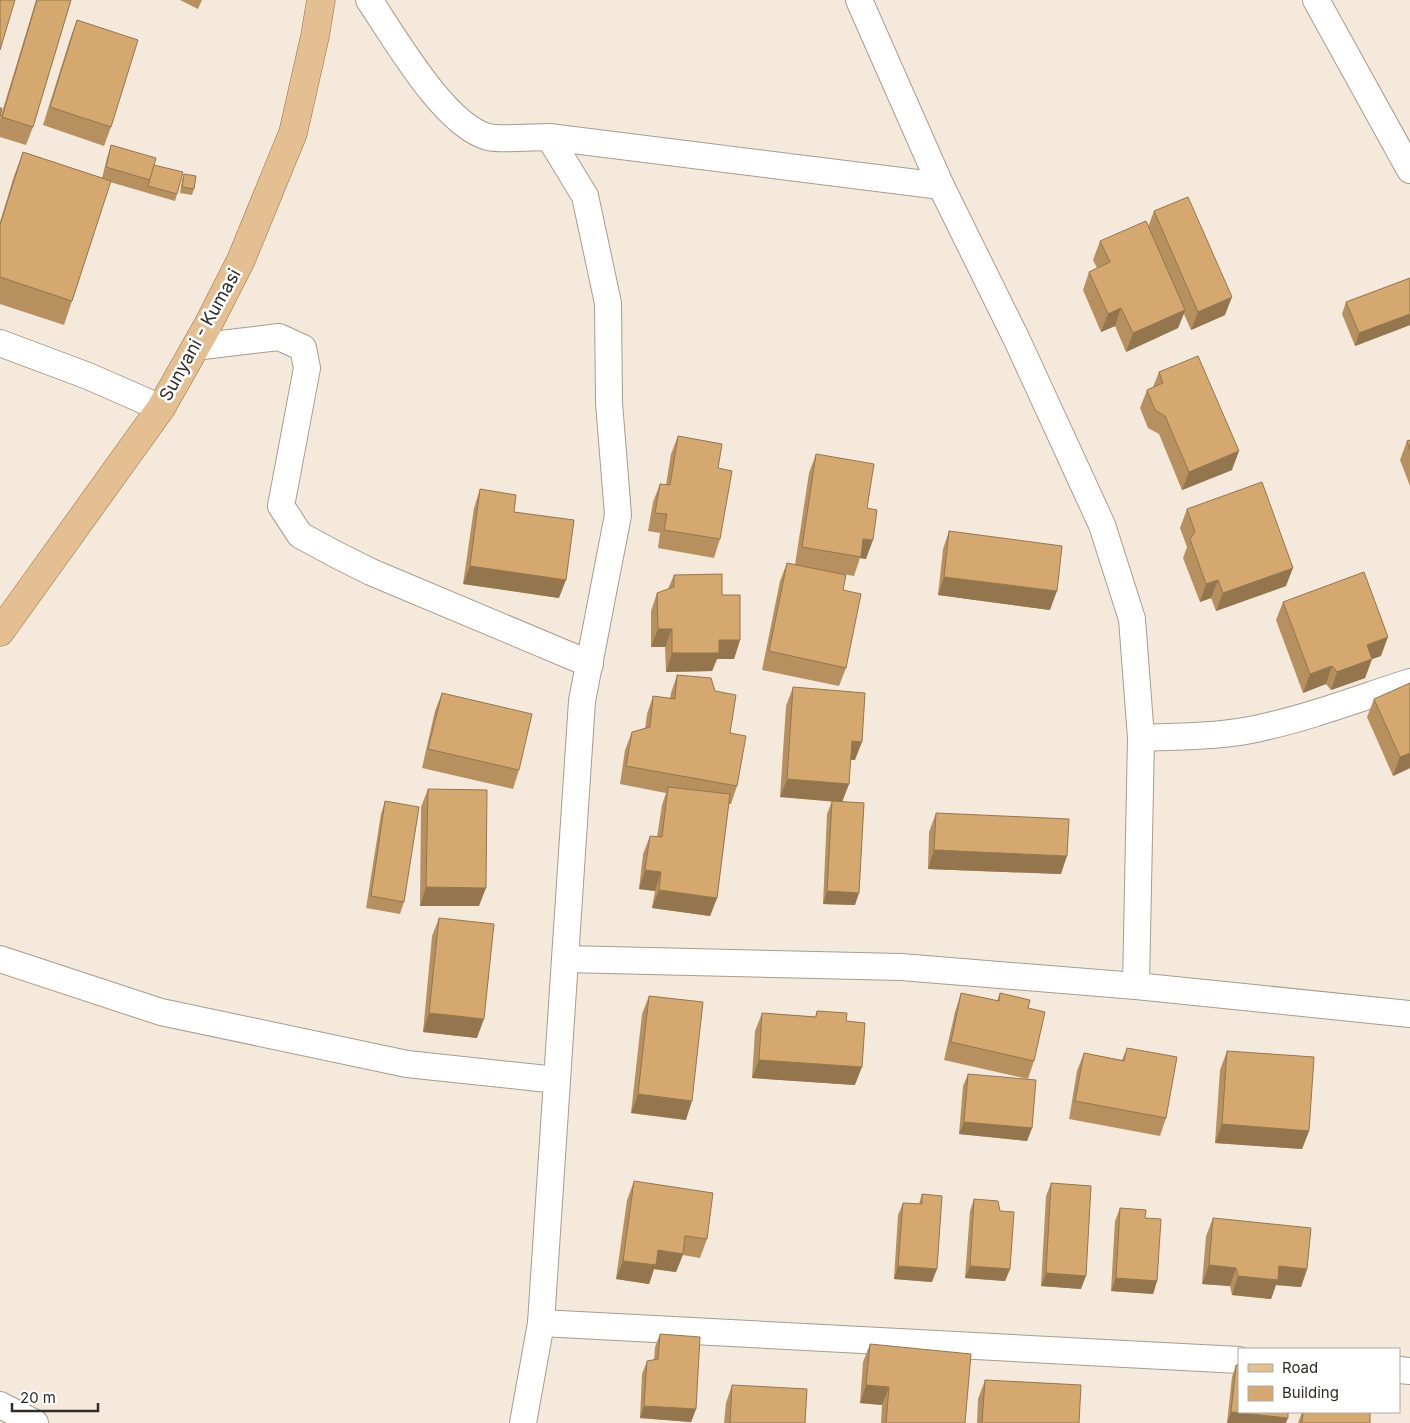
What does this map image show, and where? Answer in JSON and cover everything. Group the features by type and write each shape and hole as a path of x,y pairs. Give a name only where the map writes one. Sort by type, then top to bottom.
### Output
{"main road":[{"name":"Sunyani - Kumasi","path":"0,632 161,408 241,260 293,133 315,36 321,0"}],"street":[{"path":"370,0 438,98 462,123 488,137 549,137 941,186"},
{"path":"859,0 941,186 1017,340 1102,525 1132,618 1141,738 1136,986"},
{"path":"1316,0 1410,170"},
{"path":"524,1423 541,1323 582,701 618,515 610,403 608,303 585,196 549,137"},
{"path":"195,347 279,337 303,348 307,368 281,506 300,535 371,572 590,664"},
{"path":"0,343 88,376 161,408"},
{"path":"1141,738 1208,735 1258,728 1310,715 1410,682"},
{"path":"0,959 180,1016 407,1064 557,1080"},
{"path":"565,959 901,967 1136,986 1410,1014"},
{"path":"541,1323 1238,1360"},
{"path":"0,1405 35,1423"}],"building":[{"path":"0,0 15,0 0,50"},
{"path":"37,0 71,0 33,127 2,117"},
{"path":"77,20 138,40 111,127 50,107"},
{"path":"111,145 156,158 150,180 106,167"},
{"path":"23,152 111,181 72,301 0,277 0,225"},
{"path":"154,165 183,172 177,194 148,186"},
{"path":"184,174 196,176 194,189 182,187"},
{"path":"1188,197 1232,297 1198,312 1154,211"},
{"path":"1146,221 1185,310 1133,333 1121,308 1108,314 1089,272 1110,262 1100,241"},
{"path":"1410,278 1410,314 1359,333 1346,302"},
{"path":"1198,356 1239,451 1189,472 1165,416 1155,410 1147,390 1163,383 1159,372"},
{"path":"678,436 722,444 718,468 732,471 720,539 664,530 667,514 655,513 660,484 670,485"},
{"path":"816,454 874,464 867,508 877,510 873,540 863,539 861,557 802,547"},
{"path":"1262,482 1293,568 1223,593 1218,580 1206,584 1190,539 1195,532 1187,509"},
{"path":"480,489 516,495 514,512 574,520 566,580 470,566"},
{"path":"949,531 1062,546 1057,591 944,577"},
{"path":"787,563 846,575 843,590 861,594 846,668 769,651"},
{"path":"1364,572 1388,637 1367,645 1372,659 1337,672 1332,666 1310,674 1283,602"},
{"path":"722,574 722,595 740,595 740,640 719,640 719,653 672,653 672,629 658,629 657,593 674,587 674,575"},
{"path":"677,675 711,678 715,691 736,695 730,733 746,736 737,786 626,766 632,732 650,727 653,696 675,699"},
{"path":"1410,683 1410,753 1400,757 1374,699"},
{"path":"793,687 865,693 862,742 852,741 849,784 787,779"},
{"path":"442,693 532,714 519,770 428,749"},
{"path":"668,787 730,794 717,898 659,890 661,872 645,870 650,836 662,837"},
{"path":"428,789 487,790 486,888 426,887"},
{"path":"385,801 419,807 404,902 371,896"},
{"path":"832,801 864,803 859,893 827,891"},
{"path":"936,813 1069,819 1067,856 934,850"},
{"path":"439,918 494,924 484,1019 429,1013"},
{"path":"961,993 999,1001 1000,993 1030,1000 1028,1008 1045,1012 1034,1061 951,1042"},
{"path":"649,996 703,1002 692,1101 638,1094"},
{"path":"817,1011 847,1013 846,1021 865,1023 862,1067 759,1060 762,1013 816,1017"},
{"path":"1127,1048 1177,1057 1166,1118 1075,1101 1084,1053 1124,1061"},
{"path":"1227,1051 1314,1057 1309,1131 1222,1124"},
{"path":"968,1074 1036,1080 1032,1128 964,1122"},
{"path":"634,1181 713,1193 707,1239 685,1236 683,1254 658,1250 656,1265 623,1261"},
{"path":"1051,1183 1091,1186 1086,1276 1046,1273"},
{"path":"922,1194 942,1196 937,1269 898,1266 903,1203 922,1204"},
{"path":"974,1199 998,1201 1000,1211 1014,1212 1010,1269 970,1266"},
{"path":"1120,1208 1146,1210 1145,1218 1161,1219 1157,1281 1116,1278"},
{"path":"1213,1218 1311,1228 1307,1269 1279,1266 1278,1280 1238,1276 1236,1268 1209,1265"},
{"path":"660,1334 700,1337 696,1409 644,1406 647,1361 658,1359"},
{"path":"870,1344 971,1354 965,1423 886,1423 889,1387 866,1385"},
{"path":"1236,1365 1238,1365 1238,1413 1231,1412"},
{"path":"985,1380 1081,1385 1079,1423 982,1423"},
{"path":"732,1385 807,1389 805,1423 730,1423"},
{"path":"1240,1413 1288,1413 1288,1418"},
{"path":"1303,1413 1370,1413 1370,1423 1302,1423"}]}
